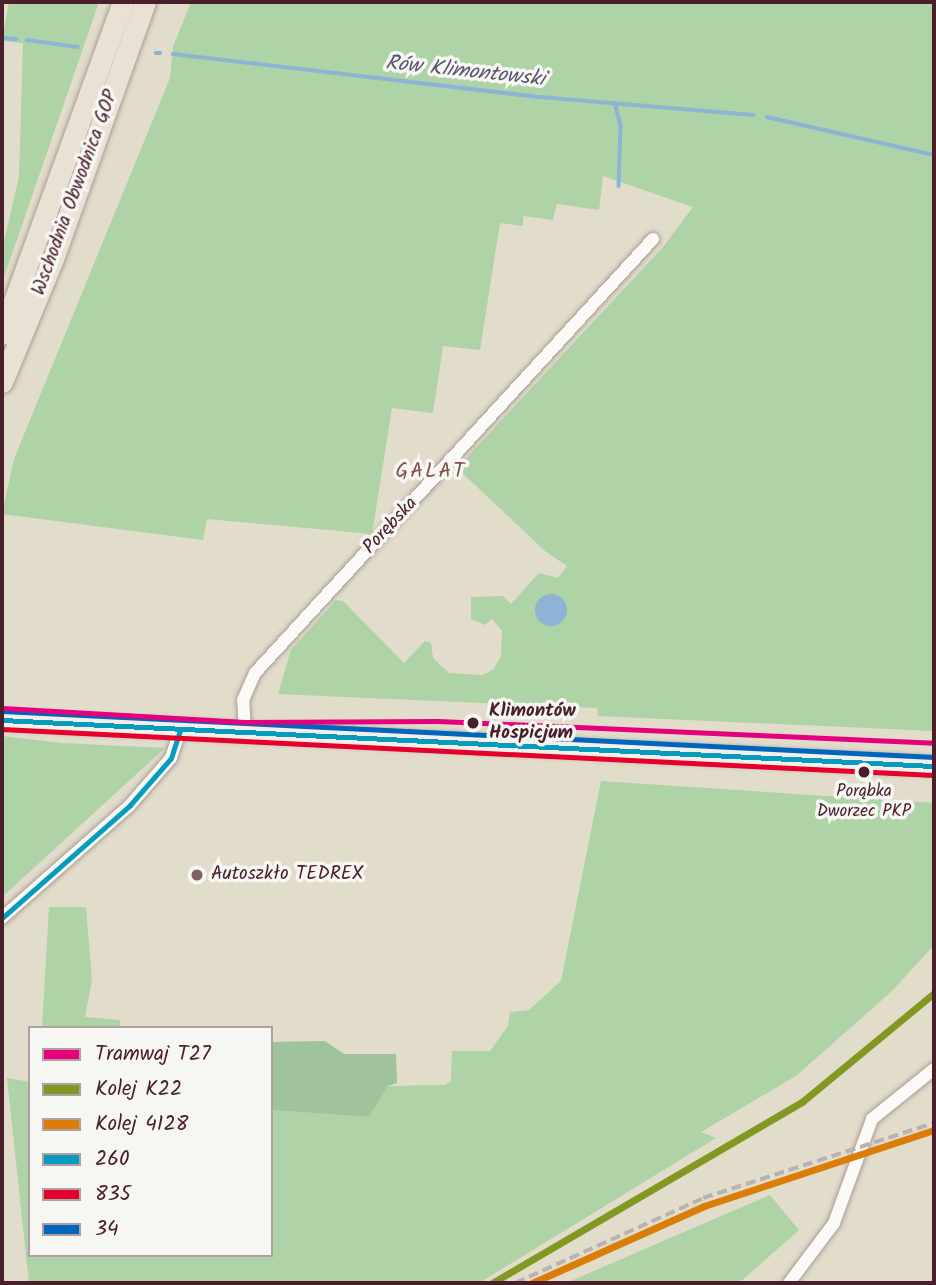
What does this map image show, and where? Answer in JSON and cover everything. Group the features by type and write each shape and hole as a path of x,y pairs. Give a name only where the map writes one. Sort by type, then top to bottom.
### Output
{"highway":[{"name":"Wschodnia Obwodnica GOP","path":"2,334 123,2"},
{"name":"Wschodnia Obwodnica GOP","path":"2,383 53,259 145,2"}],"street":[{"name":"Porębska","path":"244,733 243,700 255,673 653,239"},
{"path":"2,720 180,731 934,766"},
{"path":"2,918 130,805 172,758 180,731"},
{"path":"789,1283 834,1223 872,1119 934,1069"}],"green space":[{"path":"9,2 99,2 2,283 2,250 19,177 23,43 2,41"},
{"path":"191,2 934,2 934,731 598,716 597,708 278,694 291,650 336,600 343,601 404,663 425,641 431,643 433,658 449,673 482,675 493,670 501,656 502,631 492,619 485,625 471,619 471,597 503,596 511,604 539,573 558,578 567,566 545,551 457,468 663,247 693,207 603,176 599,210 557,204 553,220 523,216 523,226 500,223 480,350 443,346 433,413 392,408 372,534 207,519 203,540 2,514 14,459 170,78 173,47"},
{"path":"2,736 62,743 165,748 2,897"},
{"path":"601,781 934,803 934,945 892,991 796,1076 701,1132 716,1138 479,1283 29,1283 7,1078 28,1082 28,1257 273,1257 273,1110 369,1117 388,1086 445,1085 451,1081 452,1051 490,1051 508,1026 510,1012 529,1010 561,981"},
{"path":"49,907 86,907 92,980 85,1017 120,1020 120,1026 42,1026"},
{"path":"325,1041 344,1054 396,1054 397,1083 388,1086 369,1117 273,1110 273,1042"},
{"path":"770,1195 799,1230 739,1283 566,1283"}],"water":[{"path":"551,594 562,599 567,610 562,621 551,626 540,621 535,610 540,599"}],"waterway":[{"name":"Rów Klimontowski","path":"2,38 16,39"},
{"name":"Rów Klimontowski","path":"27,40 78,47"},
{"name":"Rów Klimontowski","path":"173,54 540,97 753,115"},
{"path":"615,103 621,126 619,186"},
{"name":"Rów Klimontowski","path":"767,117 934,155"}],"railway":[{"path":"515,1283 703,1198 934,1123"}],"tram line":[{"name":"T27","path":"2,708 245,722 438,721 934,743"}],"rail line":[{"name":"K22","path":"492,1283 803,1101 934,993"},
{"name":"4128","path":"532,1283 704,1206 934,1130"}],"transit line":[{"name":"34","path":"2,711 934,757"},
{"name":"260","path":"2,720 934,766"},
{"name":"835","path":"2,729 934,775"},
{"name":"260","path":"2,918 130,805 171,758 180,731"}],"place":[{"name":"Klimontów Hospicjum","path":"473,723"},
{"name":"Porąbka Dworzec PKP","path":"864,772"},
{"name":"Autoszkło TEDREX","path":"197,875"}],"district":[{"name":"GALAT","path":"431,472"}]}
